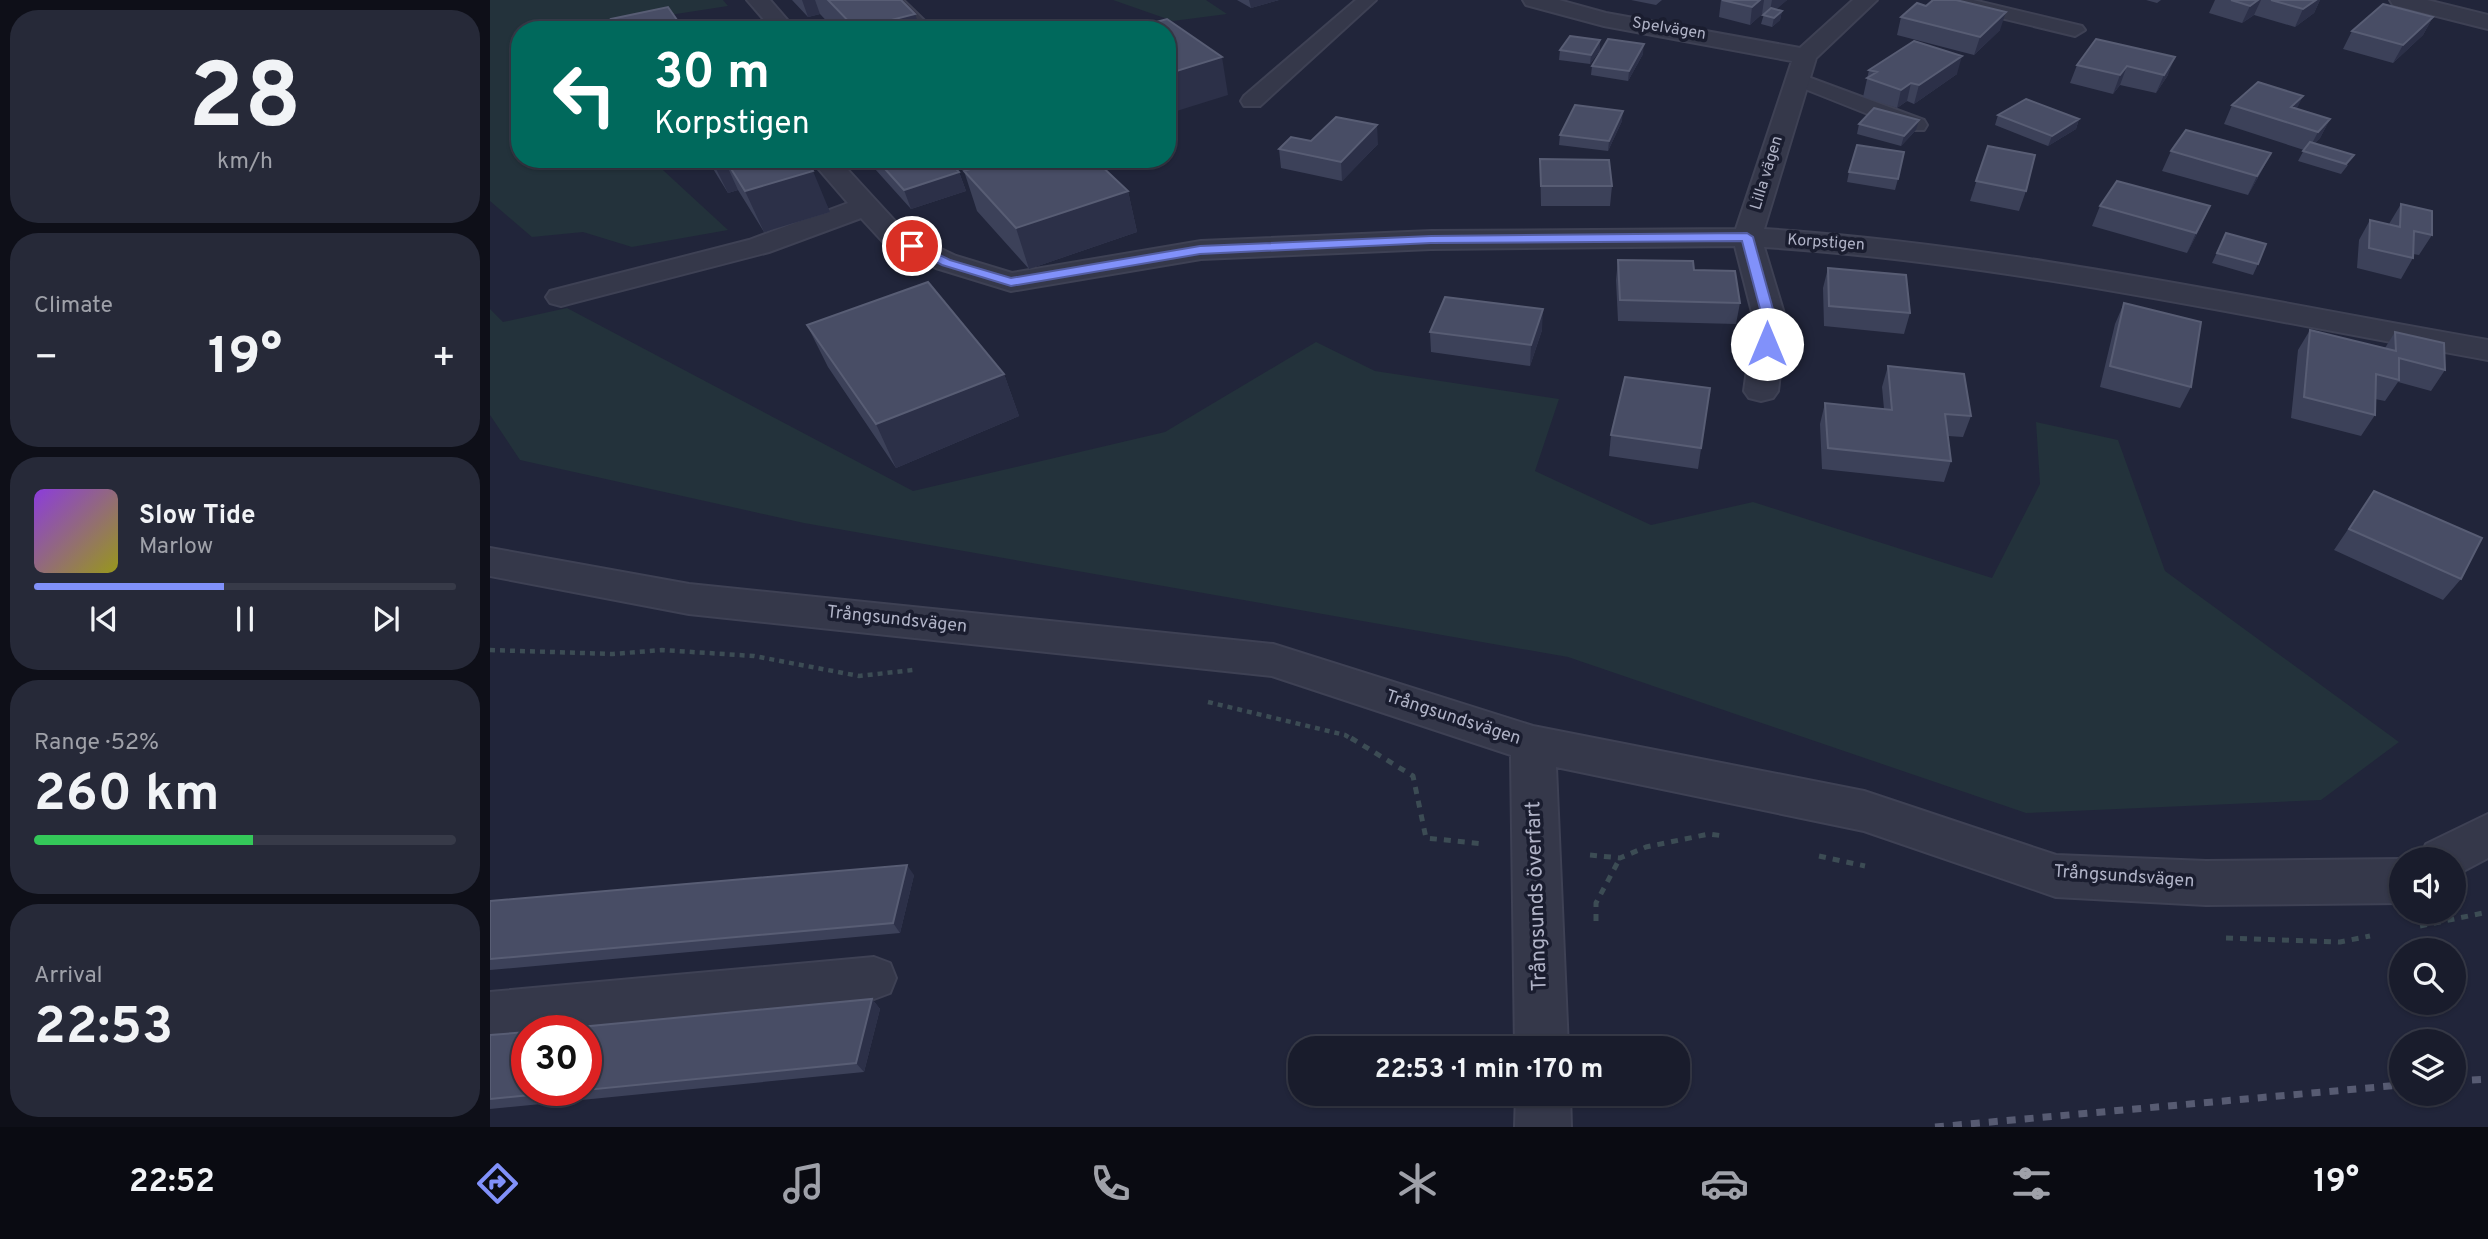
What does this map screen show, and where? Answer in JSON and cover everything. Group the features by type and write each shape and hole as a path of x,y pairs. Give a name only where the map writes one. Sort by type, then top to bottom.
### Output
{"street":[{"path":"758,0 777,21"},
{"path":"890,0 913,21"},
{"name":"Spelvägen","path":"1534,0 1801,68"},
{"name":"Lilla vägen","path":"1747,237 1801,68 1866,0"},
{"path":"2401,0 2488,22"},
{"name":"Korpstigen","path":"831,168 895,238 946,262 1011,282 1200,250 1431,240 1747,237 1855,244 2031,269 2488,350"},
{"path":"561,297 759,246 867,206"},
{"path":"1747,237 1770,320 1761,391"},
{"name":"Trångsundsvägen","path":"492,562 690,599 1273,660 1533,744 1864,811 2056,876 2206,883 2389,881"},
{"name":"Trångsunds överfart","path":"1533,744 1541,1036"},
{"path":"2465,847 2488,834"},
{"path":"1542,1106 1543,1127"}],"lane":[{"path":"1252,101 1367,0"},
{"path":"1950,0 2075,30"},
{"path":"1801,68 1916,125"},
{"path":"490,1014 874,978"}],"path":[{"path":"490,650 613,654 662,650 754,656 859,676 927,669"},
{"path":"1202,701 1345,735 1413,776 1426,838 1620,858 1596,903 1595,929"}],"shaded area":[{"path":"490,0 723,0 728,6 650,18 646,21 511,21 511,168 661,168 728,230 632,247 583,232 532,237 490,201"},
{"path":"1113,0 1206,0 1227,14 1173,21"},
{"path":"567,308 913,491 1165,432 1316,342 1375,371 1559,399 1535,471 1651,525 1753,502 1992,578 2040,484 2036,422 2118,440 2165,571 2399,742 2321,800 2026,813 1568,657 804,523 520,460 490,415 490,309 503,322"}],"building":[{"path":"828,0 901,0 915,14 887,21 848,21"},
{"path":"1722,0 1760,0 1752,7"},
{"path":"1933,0 1956,0 2006,12 1980,37 1901,17 1917,3 1926,6"},
{"path":"2231,0 2258,0 2250,6"},
{"path":"2271,0 2316,0 2303,9"},
{"path":"2383,4 2433,17 2403,45 2352,31"},
{"path":"668,7 678,21 612,21 611,19"},
{"path":"1771,8 1782,11 1774,18 1763,15"},
{"path":"1176,25 1222,57 1176,71"},
{"path":"1570,36 1600,40 1591,55 1560,50"},
{"path":"1608,39 1644,44 1629,71 1592,66"},
{"path":"2096,39 2175,57 2164,75 2127,66 2120,75 2077,65"},
{"path":"1914,41 1962,56 1919,85 1911,83 1901,90 1867,78 1877,72 1869,70"},
{"path":"2258,82 2303,96 2291,107 2330,119 2318,132 2232,105"},
{"path":"2026,99 2079,119 2052,136 1998,115"},
{"path":"1575,105 1623,111 1609,141 1560,135"},
{"path":"1874,108 1919,120 1904,136 1859,124"},
{"path":"1336,117 1377,125 1341,162 1279,149 1291,137 1311,141"},
{"path":"2186,130 2271,153 2257,176 2171,151"},
{"path":"2310,142 2354,155 2346,164 2303,151"},
{"path":"1857,145 1904,152 1898,179 1849,172"},
{"path":"1988,146 2035,155 2026,191 1976,181"},
{"path":"1540,159 1609,160 1612,186 1541,186"},
{"path":"731,168 811,168 813,171 745,191"},
{"path":"884,168 955,168 959,172 904,190"},
{"path":"974,168 1104,168 1128,191 1016,228 964,171"},
{"path":"2117,181 2210,206 2196,233 2100,206"},
{"path":"2401,204 2432,211 2432,235 2414,231 2413,258 2369,248 2370,220 2400,227"},
{"path":"2226,233 2266,244 2258,264 2217,253"},
{"path":"1618,260 1693,261 1694,270 1735,271 1740,303 1620,300"},
{"path":"1828,268 1906,275 1910,313 1829,306"},
{"path":"928,282 1004,374 876,424 807,325"},
{"path":"1445,297 1543,309 1531,345 1430,332"},
{"path":"2124,303 2201,322 2191,387 2110,366"},
{"path":"2310,330 2396,351 2395,332 2444,343 2445,370 2399,358 2399,380 2376,374 2375,415 2304,397"},
{"path":"1888,366 1964,374 1971,416 1945,414 1951,461 1828,448 1825,403 1892,410"},
{"path":"1625,377 1710,388 1701,448 1611,435"},
{"path":"2374,491 2482,538 2461,579 2349,529"},
{"path":"907,865 893,923 490,959 490,901"},
{"path":"872,999 856,1063 602,1088 602,1025"},
{"path":"511,1033 511,1097 490,1099 490,1035"}],"railway":[{"path":"2466,1080 2488,1079"},
{"path":"1935,1127 2389,1086"}],"route":[{"path":"912,246 946,262 1011,282 1200,250 1431,240 1747,237 1770,320 1767,344"}]}
